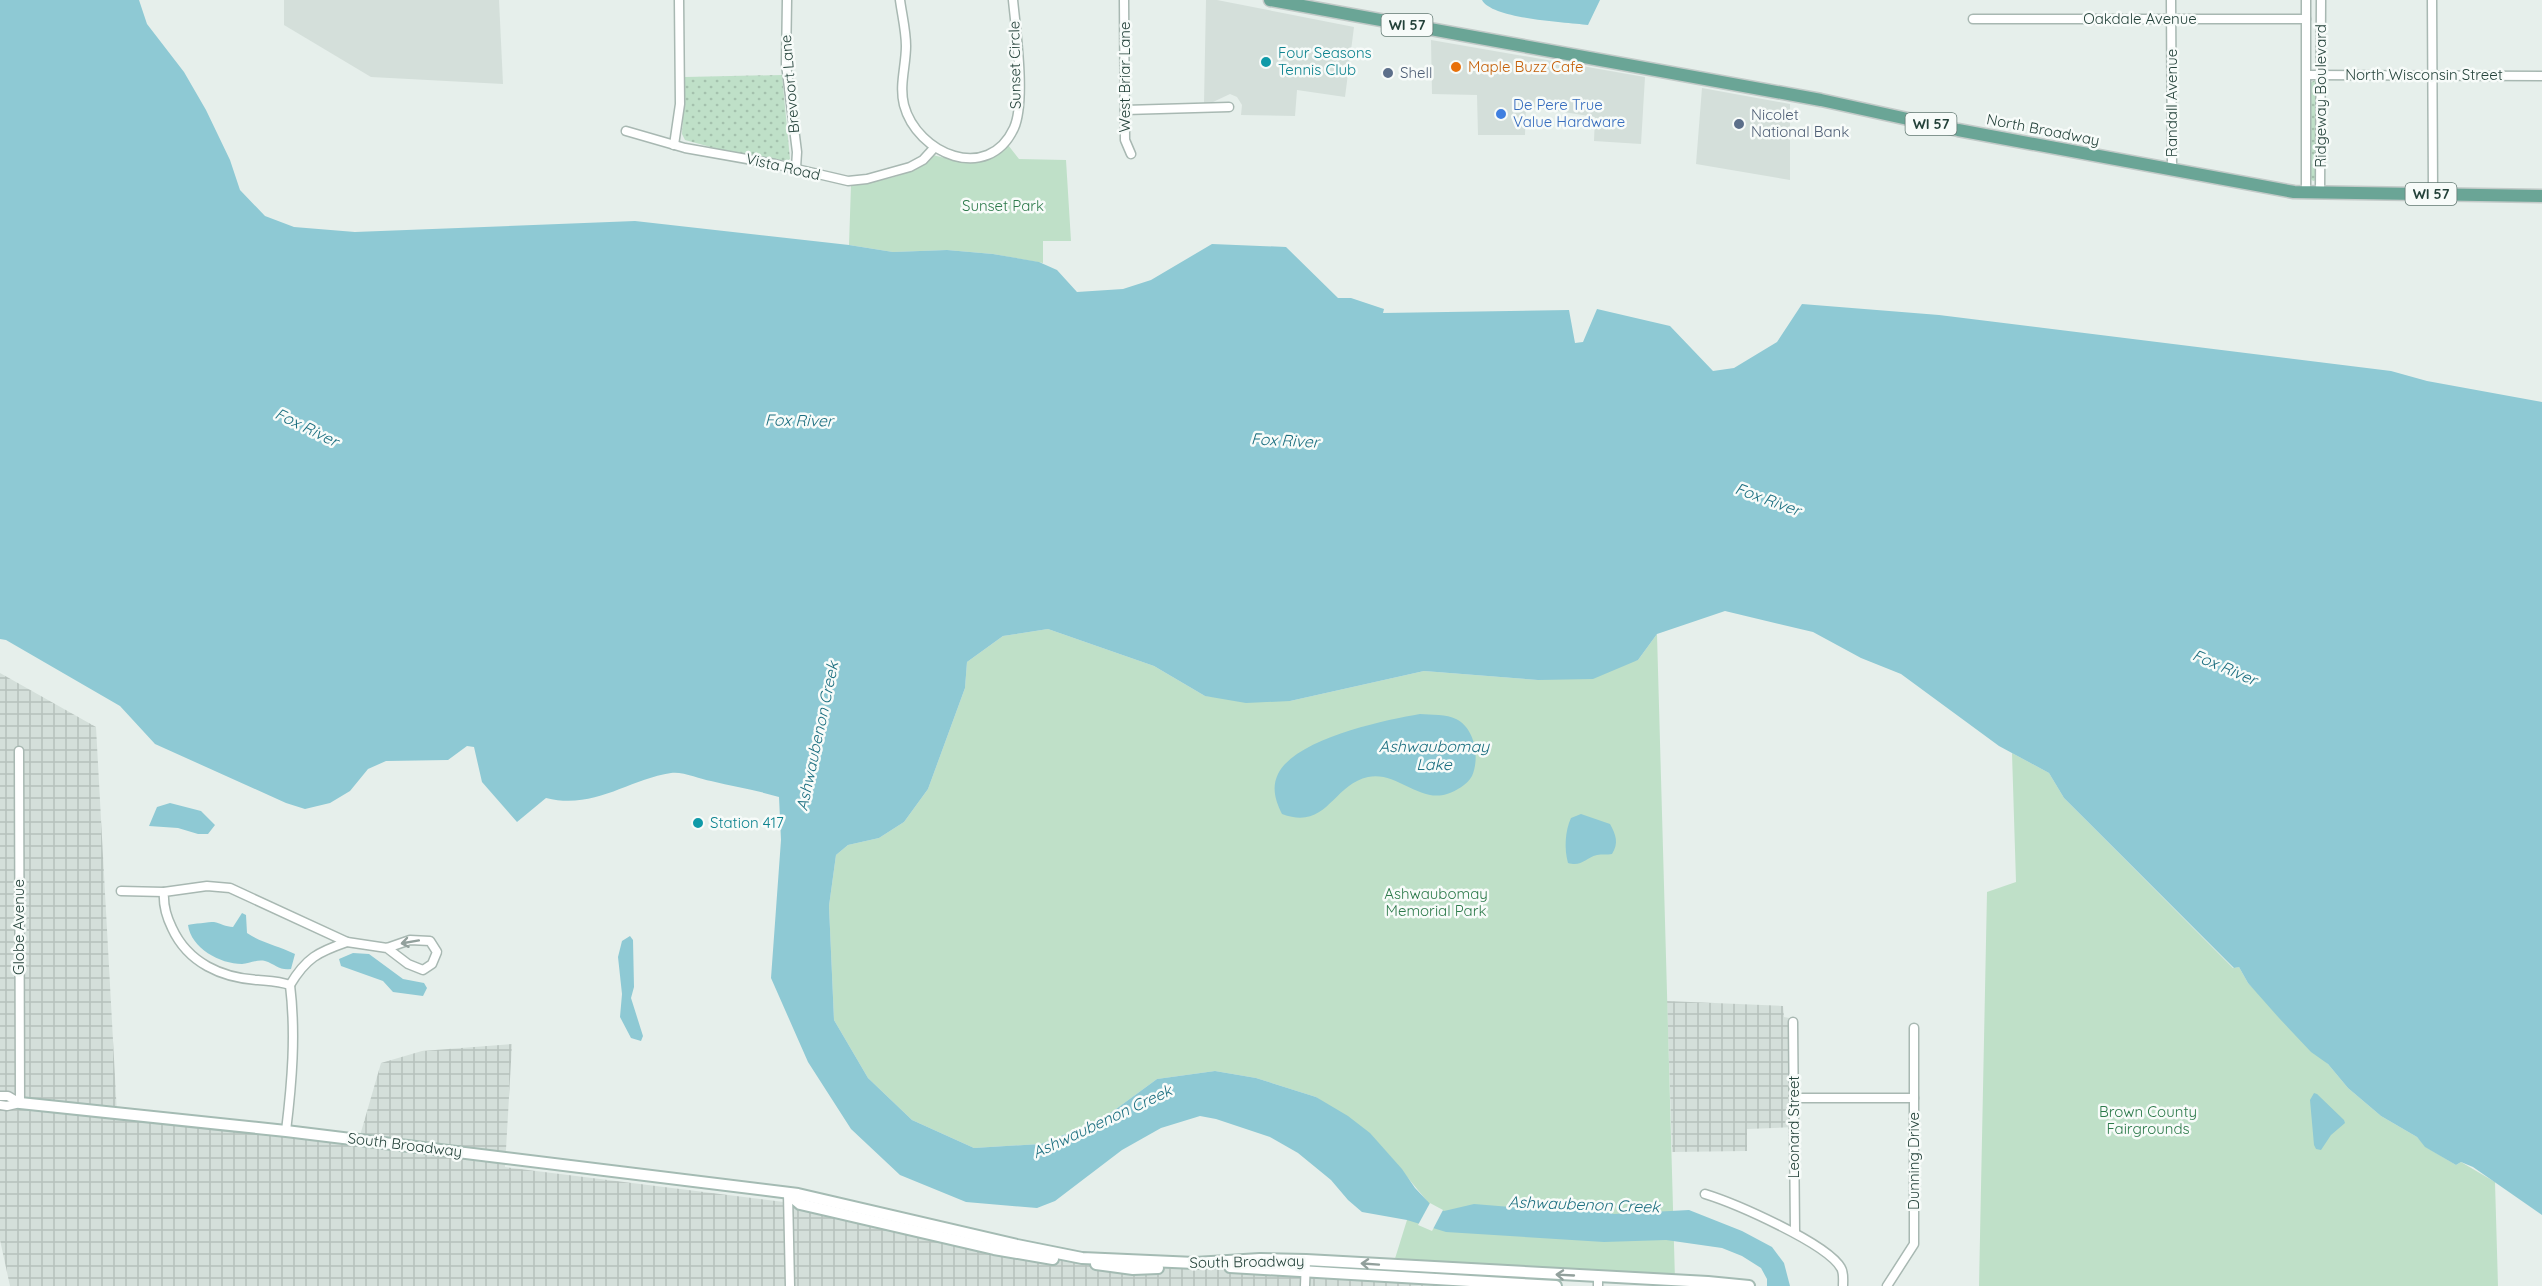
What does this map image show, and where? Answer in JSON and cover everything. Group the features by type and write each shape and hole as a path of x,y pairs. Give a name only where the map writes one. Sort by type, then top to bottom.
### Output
{"main road":[{"name":"North Broadway","path":"1270,0 1821,100 1958,130 2294,192 2542,196"}],"street":[{"path":"674,145 680,104 679,0"},
{"name":"Brevoort Lane","path":"787,0 786,64 797,152 796,168"},
{"path":"900,0 906,46 902,81 904,106 918,131 934,148"},
{"name":"Sunset Circle","path":"934,148 966,159 976,159 1000,148 1014,127 1018,106 1018,75 1013,0"},
{"name":"West Briar Lane","path":"1125,0 1125,140 1131,154"},
{"name":"Randall Avenue","path":"2171,0 2172,170"},
{"name":"Ridgeway Boulevard","path":"2306,0 2306,192"},
{"name":"Ridgeway Boulevard","path":"2320,193 2321,0"},
{"path":"2432,0 2433,194"},
{"name":"Oakdale Avenue","path":"1973,19 2306,19"},
{"name":"North Wisconsin Street","path":"2307,75 2542,75"},
{"path":"1125,110 1228,107"},
{"name":"Vista Road","path":"626,131 674,145 796,168 848,181 867,179 910,167 923,160 934,148"},
{"name":"Globe Avenue","path":"19,751 20,1102"},
{"path":"122,891 164,892 207,886 230,888 347,942 387,948 411,940 430,941 437,952 432,964 423,970 408,964 387,948"},
{"path":"164,892 163,901 167,919 175,936 194,959 215,972 258,980 275,980 290,985"},
{"path":"286,1131 292,1078 293,1010 290,985 302,965 322,950 347,942"},
{"name":"Leonard Street","path":"1793,1022 1795,1232"},
{"name":"Dunning Drive","path":"1887,1286 1914,1244 1914,1028"},
{"name":"South Broadway","path":"0,1096 8,1096 20,1102 286,1131 798,1194 1082,1258 1195,1263 1260,1259 1306,1260 1598,1281 1749,1286"},
{"path":"1795,1098 1914,1098"},
{"name":"South Broadway","path":"0,1105 7,1106 20,1102"},
{"path":"788,1194 790,1286"},
{"name":"South Broadway","path":"788,1194 800,1204 1023,1255 1133,1269 1241,1267 1305,1273 1556,1286"},
{"path":"1705,1194 1795,1232 1837,1262 1843,1270 1843,1286"},
{"path":"1305,1286 1306,1260"}],"shaded area":[{"path":"284,0 499,0 503,84 371,77 284,25"},
{"path":"1206,0 1217,0 1354,27 1345,97 1297,90 1295,116 1241,115 1242,105 1237,97 1230,94 1213,102 1204,103"},
{"path":"1431,40 1645,77 1641,144 1594,141 1595,117 1526,106 1525,135 1478,135 1477,95 1432,94"},
{"path":"1702,88 1790,104 1790,180 1696,164"},
{"path":"0,673 96,727 117,1114 359,1139 381,1063 422,1051 512,1044 505,1167 800,1204 1048,1259 1161,1268 1241,1267 1556,1286 10,1286 0,1240"},
{"path":"1667,1001 1783,1006 1784,1017 1794,1019 1795,1127 1747,1129 1747,1151 1672,1152"}],"green space":[{"path":"782,75 790,159 787,161 725,151 685,140 682,134 685,77"},
{"path":"2315,80 2317,83 2317,180 2313,181 2311,179 2310,83"},
{"name":"Sunset Park","path":"1008,145 1019,159 1066,160 1071,241 1043,241 1043,263 993,254 947,250 893,252 849,245 851,185 884,180 906,173 933,155 964,162 980,161 998,153"},
{"name":"Ashwaubomay Memorial Park","path":"1048,629 1154,666 1205,696 1290,701 1424,671 1538,680 1638,660 1657,634 1675,1280 1393,1265 1407,1220 1427,1201 1389,1155 1316,1097 1256,1078 1215,1071 1157,1079 1101,1120 1041,1144 974,1148 912,1120 868,1078 834,1020 829,906 836,855 848,845 879,838 904,822 928,789 965,688 967,662 1003,636"},
{"name":"Brown County Fairgrounds","path":"2012,753 2049,773 2064,798 2233,968 2239,967 2248,983 2328,1064 2348,1088 2381,1116 2417,1137 2426,1147 2456,1165 2461,1162 2495,1182 2498,1286 1979,1286 1987,892 2016,882"}],"water":[{"path":"0,0 139,0 147,24 184,72 206,110 230,160 240,190 265,216 294,227 355,232 635,221 893,252 947,250 993,254 1039,262 1057,270 1077,292 1123,289 1151,280 1212,244 1286,247 1338,298 1351,298 1384,309 1383,313 1569,310 1575,343 1583,342 1597,309 1670,326 1713,371 1734,368 1777,342 1802,304 1939,315 2391,371 2427,381 2542,402 2542,1215 2473,1167 2461,1162 2456,1165 2425,1147 2417,1137 2381,1116 2348,1088 2328,1064 2311,1052 2279,1018 2248,983 2239,967 2234,968 2064,798 2049,773 1999,746 1901,674 1861,658 1813,632 1725,611 1657,634 1638,660 1593,679 1538,680 1424,671 1290,701 1246,703 1205,696 1154,666 1048,629 1003,636 967,662 965,688 928,789 904,822 879,838 848,845 836,855 829,906 834,1020 868,1078 912,1120 974,1148 1041,1144 1101,1120 1157,1079 1215,1071 1256,1078 1316,1097 1348,1116 1370,1133 1434,1208 1444,1211 1474,1204 1523,1208 1569,1203 1614,1214 1689,1210 1742,1231 1772,1247 1784,1263 1790,1286 1767,1286 1767,1279 1761,1268 1742,1256 1722,1248 1666,1240 1604,1242 1446,1232 1407,1220 1362,1212 1331,1180 1298,1153 1270,1137 1200,1116 1161,1128 1122,1150 1055,1201 1037,1208 966,1202 900,1175 851,1129 808,1062 771,978 781,840 779,797 686,774 671,773 610,793 580,800 563,801 546,798 517,822 482,782 474,747 467,746 448,760 386,761 368,769 350,791 330,803 305,809 286,803 155,744 120,706 6,640 0,639"},
{"path":"1482,0 1600,0 1588,25 1547,21 1500,12"},
{"name":"Ashwaubomay Lake","path":"1420,714 1452,717 1462,723 1472,736 1476,761 1472,776 1461,787 1437,796 1417,791 1389,778 1368,777 1356,782 1319,812 1309,817 1297,818 1282,814 1275,795 1276,779 1288,762 1302,751 1321,741 1364,726"},
{"path":"170,803 201,811 215,825 208,834 198,834 178,828 149,826 157,807"},
{"path":"1581,814 1610,824 1616,843 1612,854 1593,856 1577,864 1568,863 1567,829 1571,818"},
{"path":"242,913 246,915 247,933 295,954 291,969 281,968 269,962 256,961 242,964 216,958 201,947 190,933 188,925 193,924 214,922 233,927"},
{"path":"630,936 633,940 634,987 631,998 643,1036 641,1041 631,1038 620,1017 622,994 618,957 622,941"},
{"path":"353,953 369,954 403,979 424,983 427,988 423,996 393,992 383,981 341,966 339,959"},
{"path":"2314,1093 2345,1123 2331,1135 2321,1150 2316,1149 2314,1145 2310,1100"}],"pier":[{"path":"1430,1203 1443,1210 1432,1231 1418,1225"}],"place":[{"name":"Four Seasons Tennis Club","path":"1266,62"},
{"name":"Maple Buzz Cafe","path":"1456,67"},
{"name":"Shell","path":"1388,73"},
{"name":"De Pere True Value Hardware","path":"1501,114"},
{"name":"Nicolet National Bank","path":"1739,124"},
{"name":"Station 417","path":"698,823"}],"water label":[{"name":"Fox River","path":"799,420"},
{"name":"Fox River","path":"307,427"},
{"name":"Fox River","path":"1285,440"},
{"name":"Fox River","path":"1768,499"},
{"name":"Fox River","path":"2225,667"},
{"name":"Ashwaubenon Creek","path":"817,736"},
{"name":"Ashwaubenon Creek","path":"1102,1121"},
{"name":"Ashwaubenon Creek","path":"1584,1204"}]}
